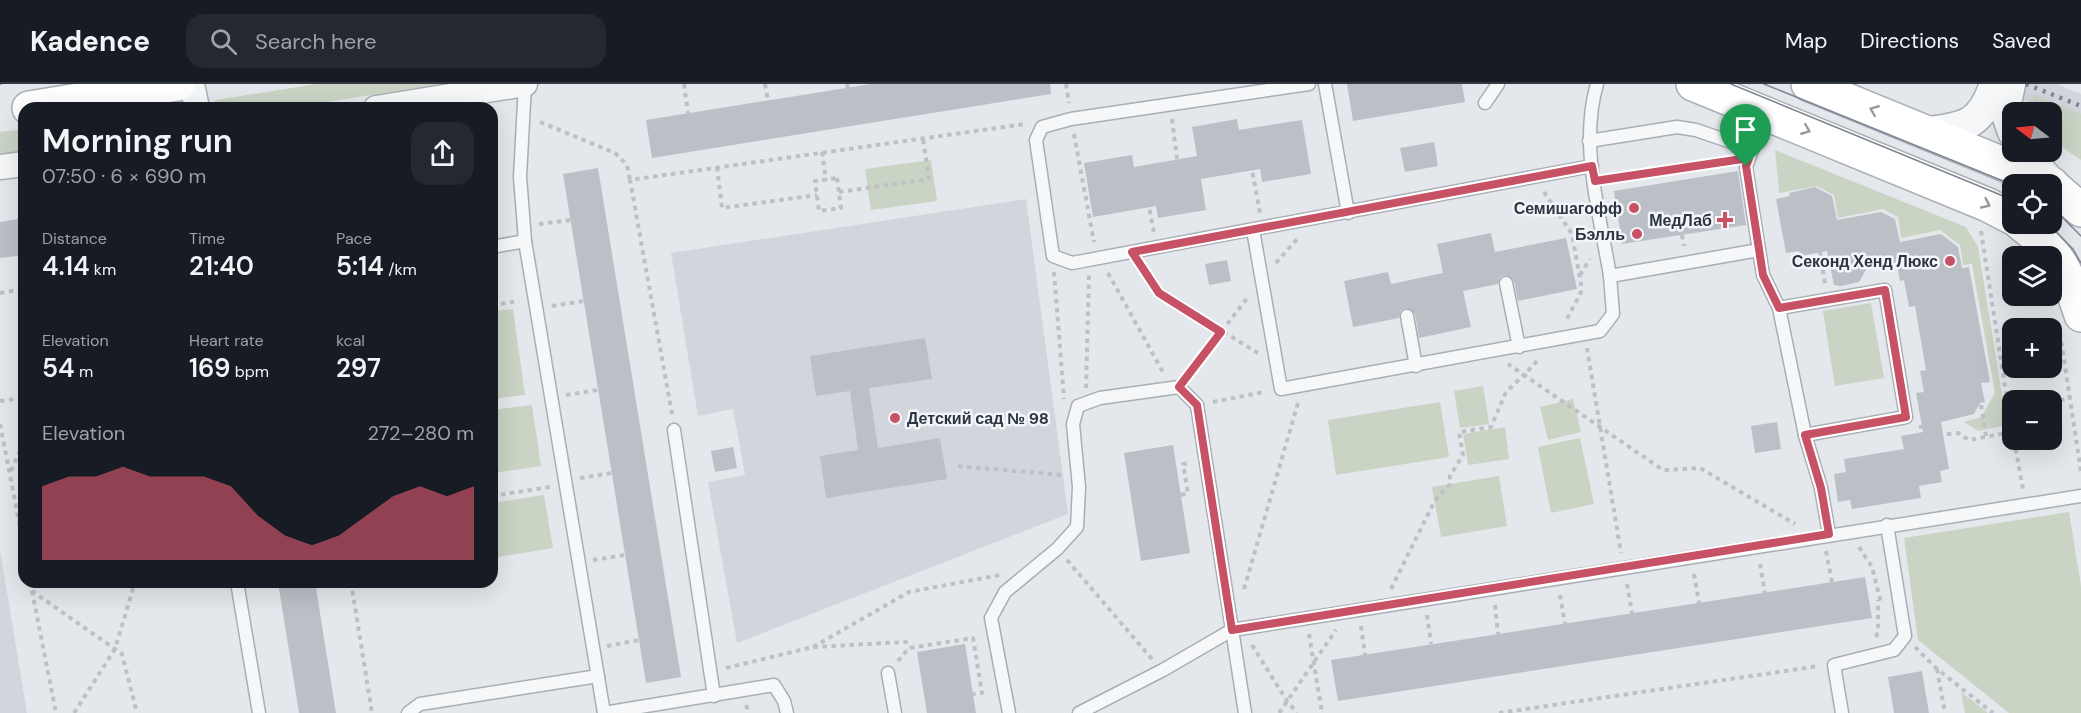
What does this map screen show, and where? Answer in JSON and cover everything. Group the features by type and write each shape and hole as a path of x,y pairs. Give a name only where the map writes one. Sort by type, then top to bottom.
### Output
{"main road":[{"path":"66,102 178,84"},
{"path":"1693,84 1988,205 2002,213"},
{"path":"1808,84 2026,174"},
{"path":"0,113 18,110"},
{"path":"2062,194 2081,210"},
{"path":"2034,234 2049,246 2068,276 2070,319"}],"street":[{"path":"192,84 196,102"},
{"path":"413,102 525,84"},
{"path":"1928,132 1958,129 2002,103"},
{"path":"2033,162 2043,174"},
{"path":"0,167 18,165"}],"lane":[{"path":"525,84 520,177 525,241 604,713 774,685 784,701 787,713"},
{"path":"1309,84 1071,119 1042,128 1036,140 1053,256 1072,262 1156,248 1592,166"},
{"path":"1325,84 1348,213"},
{"path":"1485,103 1498,84"},
{"path":"1258,229 1261,280 1281,389 1600,331 1613,314 1610,276 1589,141 1592,102 1597,84"},
{"path":"1766,113 1746,166 1763,275 1779,308 1805,435 1821,488 1826,534"},
{"path":"1589,141 1677,127 1696,130 1750,154"},
{"path":"498,246 525,241"},
{"path":"1610,276 1759,250"},
{"path":"1506,283 1519,347"},
{"path":"1779,308 1885,290 1906,417 1805,435"},
{"path":"1407,316 1416,366"},
{"path":"1009,713 992,618 1005,592 1057,549 1077,527 1079,487 1073,424 1078,406 1100,398 1179,387 1197,405 1237,630 1245,713"},
{"path":"674,430 714,696"},
{"path":"1079,713 1237,630 1756,545 2081,496"},
{"path":"1842,713 1834,665 1894,650 1905,636 1887,525"},
{"path":"238,588 259,713"},
{"path":"888,673 895,713"},
{"path":"408,713 420,704 598,676"}],"path":[{"path":"684,84 688,113"},
{"path":"765,84 768,100"},
{"path":"1059,106 1069,101"},
{"path":"1170,105 1178,159"},
{"path":"523,115 615,153 627,165 674,430"},
{"path":"630,180 1031,123"},
{"path":"839,192 929,179 923,138"},
{"path":"822,152 826,180"},
{"path":"1595,181 1750,154"},
{"path":"1251,164 1258,229"},
{"path":"717,167 723,208 817,195"},
{"path":"1534,177 1572,234 1582,290 1557,340"},
{"path":"837,178 839,192 841,208 819,211 815,182 837,178"},
{"path":"1148,201 1156,248"},
{"path":"1179,387 1261,280 1315,219"},
{"path":"523,225 571,220"},
{"path":"1979,225 2006,390"},
{"path":"1132,252 1159,293 1276,364"},
{"path":"1820,252 1828,300"},
{"path":"1053,256 1064,406"},
{"path":"1085,403 1090,259"},
{"path":"0,293 18,290"},
{"path":"498,304 584,301"},
{"path":"2070,319 2070,396 2081,472"},
{"path":"1585,334 1632,613"},
{"path":"1489,353 1663,470 1700,468 1784,520 1826,534 1832,582"},
{"path":"1383,606 1435,500 1450,484 1450,476 1463,455 1460,432 1491,427 1506,392 1524,375"},
{"path":"1297,713 1237,630 1303,385"},
{"path":"1197,405 1281,389"},
{"path":"551,398 598,390"},
{"path":"2062,400 2070,396"},
{"path":"0,401 18,399"},
{"path":"1981,405 1986,437"},
{"path":"0,424 18,512"},
{"path":"1938,426 1939,435 1958,433 1969,440 2002,434"},
{"path":"2016,450 2025,504"},
{"path":"11,472 18,456"},
{"path":"1181,495 1188,494 1183,464"},
{"path":"958,466 1063,475"},
{"path":"498,495 612,473"},
{"path":"1850,531 1872,567 1878,599 1878,631 1868,656"},
{"path":"1756,545 1765,593"},
{"path":"1057,549 1163,670"},
{"path":"579,563 625,555"},
{"path":"1692,556 1699,603"},
{"path":"813,647 909,592 1034,568"},
{"path":"1558,578 1565,624"},
{"path":"31,588 56,713"},
{"path":"74,713 115,649 133,588"},
{"path":"352,588 372,713"},
{"path":"1494,588 1498,634"},
{"path":"32,591 122,654 137,713"},
{"path":"1425,599 1431,644"},
{"path":"1878,599 1905,636 1937,669 1993,713"},
{"path":"1354,611 1365,655"},
{"path":"1279,713 1314,662 1354,611"},
{"path":"1307,619 1322,713"},
{"path":"888,673 909,648 973,638 982,693 973,694"},
{"path":"593,648 639,640"},
{"path":"710,672 813,647 906,642 909,648"},
{"path":"1499,713 1834,665"},
{"path":"1937,669 1945,713"}],"shaded area":[{"path":"1984,84 2057,84 2081,94 2081,123 2062,115 2062,102 2029,102"},
{"name":"Детский сад № 98","path":"1026,199 1068,514 737,643 708,482 745,475 733,409 698,416 671,253"},
{"path":"0,550 27,713 0,713"}],"green space":[{"path":"316,84 440,84 327,102 215,102"},
{"path":"2033,94 2052,102 2033,102"},
{"path":"2062,106 2081,114 2081,160 2062,147"},
{"path":"18,130 18,152 0,155 0,132"},
{"path":"1775,150 1966,227 1978,247 2002,394 2002,426 1978,431 1964,422 1981,417 1995,393 1972,264 1963,265 1960,245 1940,230 1901,238 1898,217 1883,209 1838,218 1834,195 1817,186 1779,193"},
{"path":"931,160 937,201 871,210 865,169"},
{"path":"1871,303 1884,378 1835,386 1823,311"},
{"path":"513,309 525,395 498,398 498,310"},
{"path":"1483,386 1489,424 1460,428 1454,391"},
{"path":"1573,399 1581,432 1548,440 1540,407"},
{"path":"1440,402 1449,457 1336,475 1328,420"},
{"path":"532,405 541,466 498,472 498,409"},
{"path":"1505,427 1509,459 1468,465 1463,434"},
{"path":"1580,438 1594,504 1551,513 1538,447"},
{"path":"1499,476 1507,526 1441,537 1432,487"},
{"path":"544,495 553,548 498,557 498,502"},
{"path":"2069,512 2081,586 2081,713 2009,713 1918,640 1904,538"},
{"path":"1961,692 1988,713 1965,713"}],"building":[{"path":"871,84 1050,84 1051,94 652,158 646,120"},
{"path":"1347,84 1462,84 1465,102 1353,121"},
{"path":"1237,119 1239,130 1302,120 1311,174 1262,182 1260,169 1201,179 1206,210 1158,218 1156,206 1093,217 1084,163 1132,155 1134,167 1197,156 1192,127"},
{"path":"1434,142 1438,166 1405,172 1400,148"},
{"path":"598,168 681,677 646,683 563,174"},
{"path":"1738,171 1746,225 1622,244 1614,191"},
{"path":"1815,187 1832,196 1837,220 1881,212 1895,219 1900,242 1941,234 1958,247 1962,268 1969,267 1990,382 1981,383 1985,402 1980,403 1974,414 1941,422 1949,469 1940,471 1942,482 1919,486 1921,498 1852,509 1850,500 1838,502 1834,474 1846,472 1844,459 1904,449 1901,436 1923,432 1916,393 1924,392 1920,371 1926,370 1915,306 1909,307 1904,280 1900,281 1897,263 1867,268 1859,282 1841,286 1834,285 1827,251 1800,256 1799,251 1786,253 1776,199 1790,196 1789,193"},
{"path":"18,219 18,256 0,258 0,222"},
{"path":"1491,233 1495,252 1566,238 1577,289 1518,301 1514,281 1505,275 1500,277 1498,284 1463,291 1471,327 1419,338 1415,314 1406,308 1401,310 1399,318 1353,327 1344,281 1388,272 1391,284 1443,273 1437,244"},
{"path":"1227,260 1231,281 1209,285 1205,264"},
{"path":"925,338 932,379 869,388 878,448 940,438 947,479 826,498 820,456 858,450 850,391 816,396 810,356"},
{"path":"1777,422 1781,449 1755,453 1751,426"},
{"path":"1173,445 1190,553 1141,561 1124,453"},
{"path":"733,447 737,468 715,472 711,451"},
{"path":"1865,577 1872,618 1338,701 1331,660"},
{"path":"279,588 316,588 336,713 299,713"},
{"path":"965,644 976,713 927,713 917,652"},
{"path":"1922,671 1929,713 1894,713 1888,677"}],"tram line":[{"path":"1731,84 2002,195"},
{"path":"1764,84 2002,181"},
{"path":"2062,217 2081,236"},
{"path":"2058,234 2073,249 2081,263"}],"railway":[{"path":"2026,84 2081,106"}],"place":[{"name":"Семишагофф","path":"1634,208"},
{"name":"МедЛаб","path":"1725,220"},
{"name":"Бэлль","path":"1637,234"},
{"name":"Секонд Хенд Люкс","path":"1950,261"},
{"name":"Детский сад № 98","path":"895,418"}],"route":[{"path":"1749,158 1746,166 1763,275 1779,308 1885,290 1906,417 1805,435 1810,458 1821,488 1829,534 1232,630 1197,405 1179,387 1221,332 1159,293 1132,252 1592,166 1595,181 1749,158"}]}
